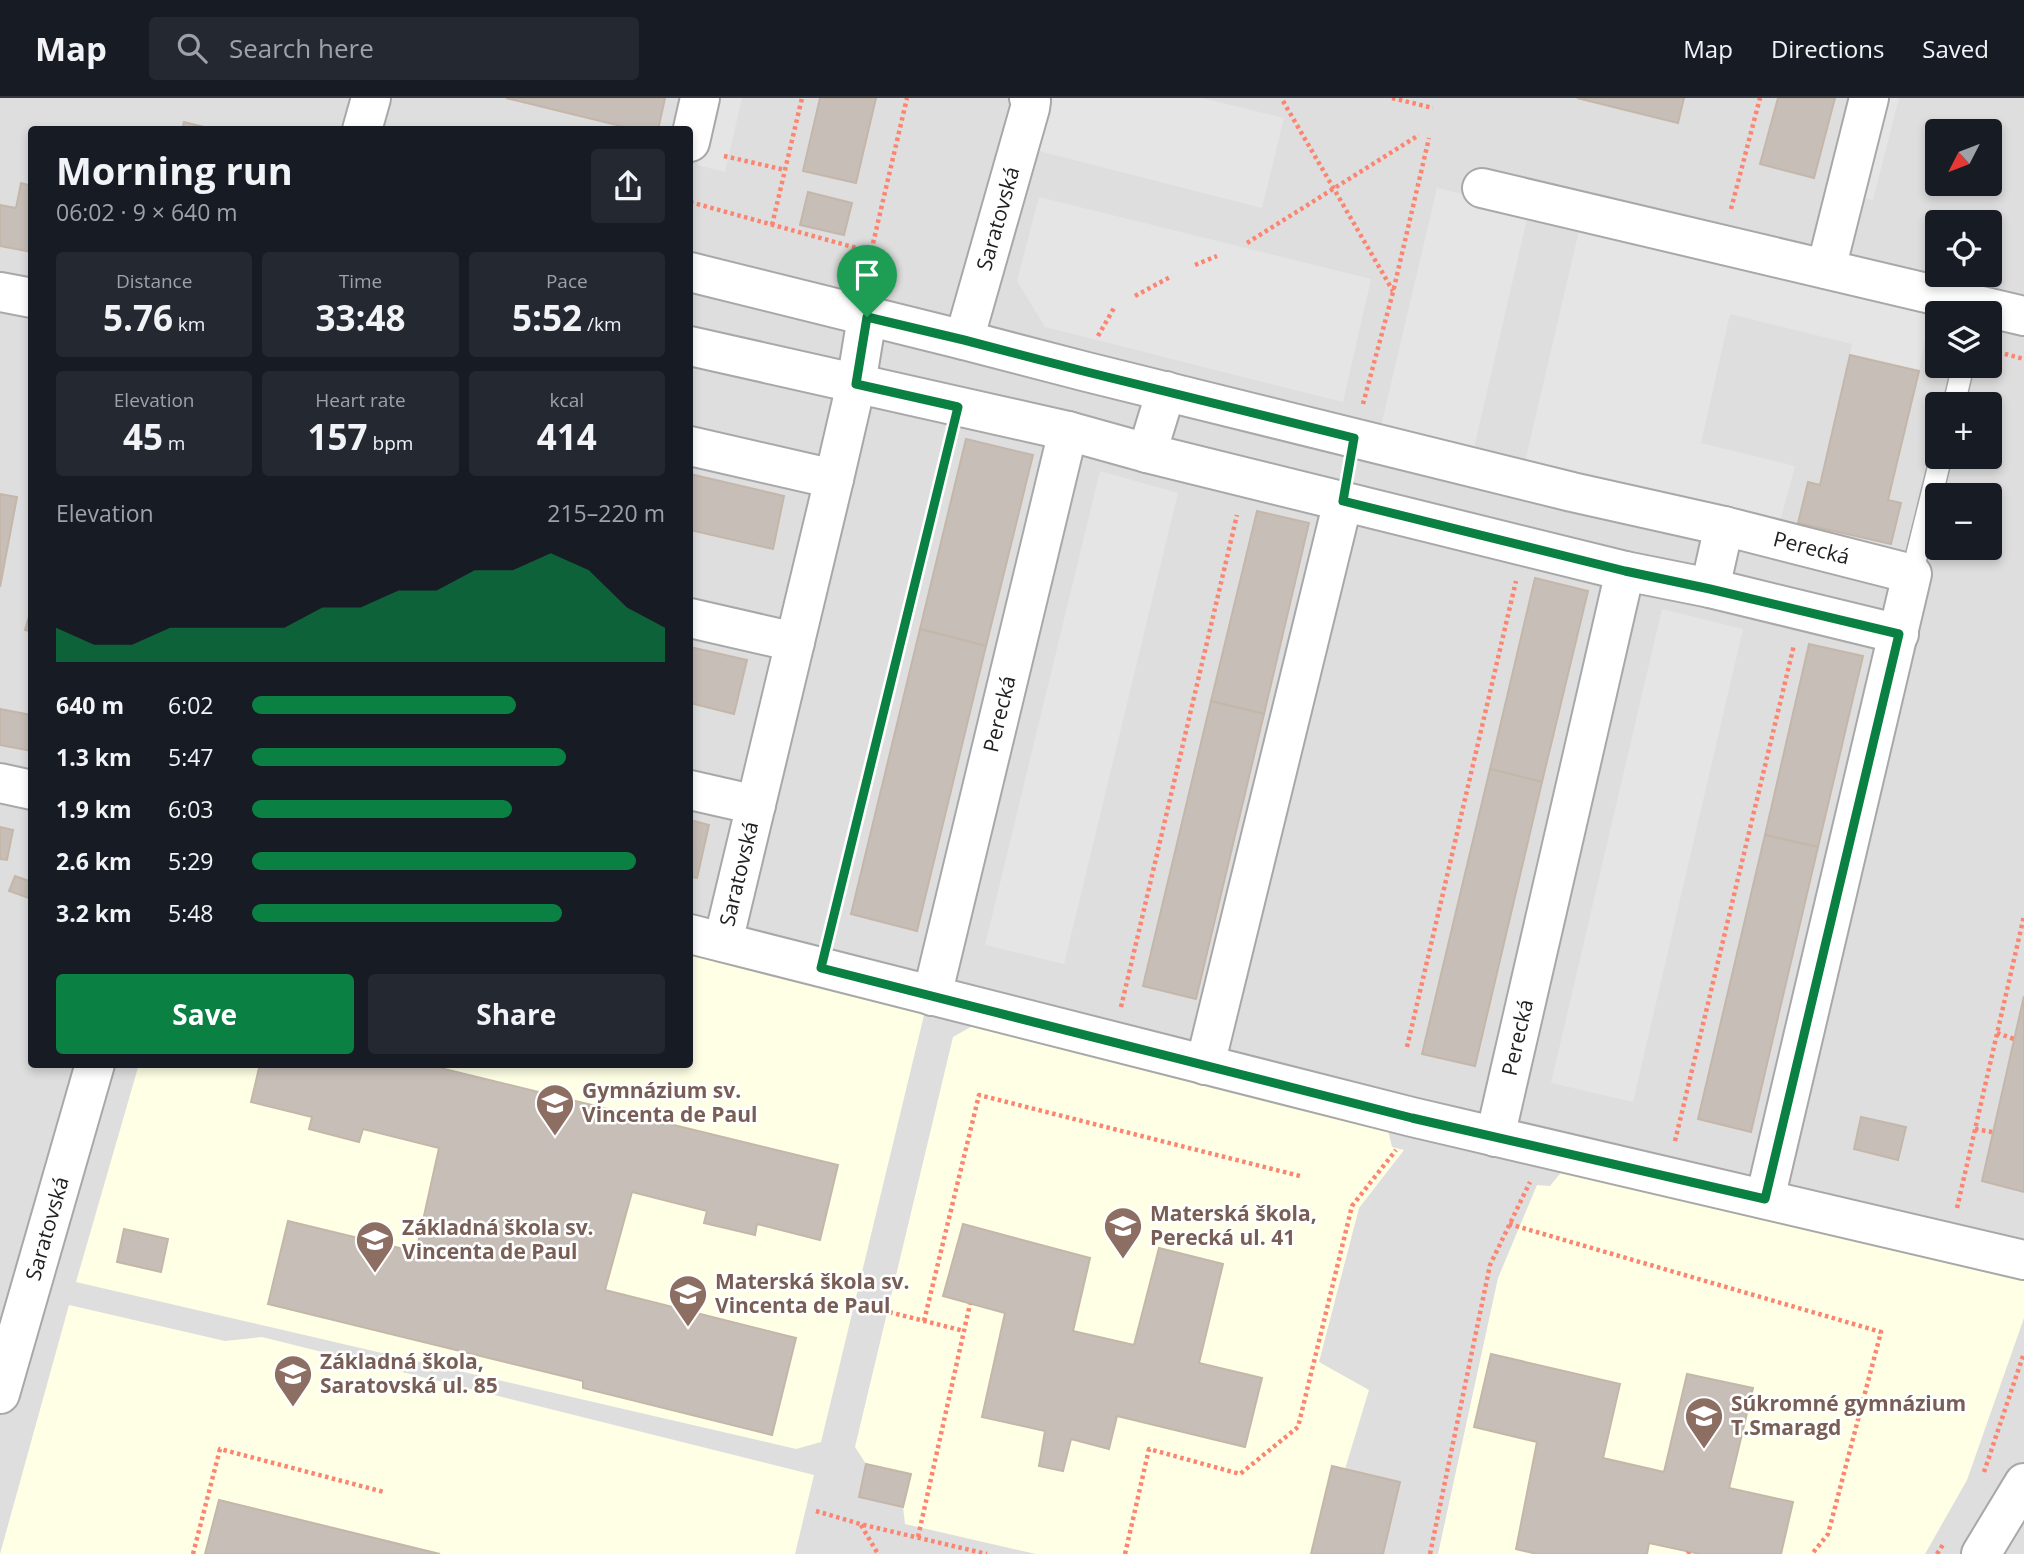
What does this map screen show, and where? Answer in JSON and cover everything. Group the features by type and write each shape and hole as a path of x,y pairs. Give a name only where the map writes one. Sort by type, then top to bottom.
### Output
{"street":[{"path":"363,126 371,98"},
{"path":"700,98 701,147"},
{"name":"Saratovská","path":"964,340 1030,108 1029,98"},
{"path":"1826,270 1869,98"},
{"path":"1482,188 1946,301"},
{"path":"693,273 964,340 1090,358"},
{"path":"0,292 28,297"},
{"path":"2002,313 2024,316"},
{"name":"Saratovská","path":"706,938 756,805 856,384 867,317"},
{"path":"693,347 1068,431 1625,571 1899,634"},
{"name":"Perecká","path":"1090,358 1166,391 1912,574"},
{"path":"1147,453 1166,391"},
{"name":"Perecká","path":"932,996 1068,431"},
{"path":"693,447 834,479"},
{"path":"1205,1065 1343,501"},
{"path":"1710,589 1724,526"},
{"name":"Perecká","path":"1495,1137 1625,571"},
{"path":"1765,1199 1912,574"},
{"path":"693,619 795,642"},
{"path":"0,783 28,789"},
{"name":"Saratovská","path":"693,791 756,805"},
{"path":"706,938 1412,1118 2024,1260"},
{"name":"Saratovská","path":"0,1394 15,1289 94,1068"},
{"path":"1981,1554 2024,1483"}],"lane":[{"path":"1912,574 1938,469"}],"path":[{"path":"772,225 802,98"},
{"path":"867,317 871,252 907,98"},
{"path":"1392,98 1433,108"},
{"path":"1731,210 1760,98"},
{"path":"1283,101 1393,292"},
{"path":"1247,243 1419,135"},
{"path":"1354,438 1393,292 1429,138"},
{"path":"701,147 785,170"},
{"path":"693,203 871,252"},
{"path":"1195,265 1217,256"},
{"path":"1135,296 1172,276"},
{"path":"1090,358 1114,308"},
{"path":"2002,353 2024,359"},
{"path":"821,968 958,407"},
{"path":"1113,1042 1246,477"},
{"path":"1408,1047 1525,546"},
{"path":"1667,1177 1802,611"},
{"path":"1949,1242 2021,941 2024,916"},
{"path":"1997,1033 2014,1039"},
{"path":"924,1321 979,1095 1300,1176"},
{"path":"1125,1554 1149,1449 1240,1474 1298,1427 1352,1206 1398,1148 1412,1118"},
{"path":"1975,1129 1993,1132"},
{"path":"1430,1554 1490,1265 1545,1149"},
{"path":"1509,1224 1881,1332 1828,1534 1812,1554"},
{"path":"918,1537 970,1304"},
{"path":"869,1307 964,1331"},
{"path":"1979,1483 2024,1353"},
{"path":"193,1554 219,1449 384,1492"},
{"path":"816,1511 987,1554"},
{"path":"860,1524 878,1554"},
{"path":"1937,1554 1944,1542"}],"shaded area":[{"path":"0,98 2024,98 2024,1554 0,1554"},
{"path":"713,98 742,98 725,172 697,165"},
{"path":"1052,98 1202,98 1284,118 1262,208 1039,151"},
{"path":"1877,98 1899,98 1873,200 1852,195"},
{"path":"1437,188 1529,210 1474,448 1381,426"},
{"path":"1039,197 1371,279 1343,402 1045,327 1017,281"},
{"path":"1581,222 1925,306 1925,339 1919,371 1850,355 1852,344 1730,314 1701,443 1795,466 1779,525 1525,462"},
{"path":"1100,471 1178,493 1064,964 985,945"},
{"path":"1662,609 1743,629 1633,1102 1551,1083"},
{"path":"693,952 925,1011 821,1442 796,1449 76,1282 138,1068 693,1068"},
{"name":"Materská škola, Perecká ul. 41","path":"983,1020 1387,1126 1392,1147 1404,1150 1359,1208 1319,1362 1369,1390 1345,1469 1332,1466 1311,1554 1036,1554 905,1524 903,1507 911,1474 866,1464 855,1447 953,1037"},
{"path":"1564,1169 2018,1271 2024,1279 2024,1318 1967,1480 1925,1554 1438,1554 1498,1278 1537,1185 1550,1186"},
{"name":"Základná škola, Saratovská ul. 85","path":"69,1305 225,1341 262,1337 814,1475 795,1554 0,1554"}],"building":[{"path":"506,98 665,98 659,126 621,126"},
{"path":"820,98 876,98 856,183 803,171"},
{"path":"1577,98 1684,98 1678,123"},
{"path":"1778,98 1835,98 1814,178 1760,164"},
{"path":"184,122 200,126 183,126"},
{"path":"21,183 28,185 28,251 0,246 0,205 16,208"},
{"path":"808,192 852,203 844,235 800,225"},
{"path":"1850,355 1919,371 1888,500 1901,503 1891,544 1798,523 1808,482 1820,485"},
{"path":"966,439 1033,455 986,646 920,629"},
{"path":"693,475 784,496 773,549 693,531"},
{"path":"0,494 17,497 0,587"},
{"path":"1257,511 1309,523 1264,714 1211,701"},
{"path":"1535,578 1588,591 1542,782 1490,769"},
{"path":"920,629 986,646 917,931 851,914"},
{"path":"1809,644 1863,656 1818,847 1765,835"},
{"path":"693,648 747,660 734,714 693,704"},
{"path":"1211,701 1264,714 1196,999 1143,986"},
{"path":"0,709 28,714 28,750 0,745"},
{"path":"1490,769 1542,782 1475,1066 1422,1054"},
{"path":"693,821 709,825 697,878 693,877"},
{"path":"0,827 13,830 7,860 0,859"},
{"path":"1765,835 1818,847 1751,1132 1698,1119"},
{"path":"15,876 28,881 28,898 9,891"},
{"path":"2024,996 2024,1192 1982,1181"},
{"path":"259,1068 440,1068 838,1165 820,1240 757,1224 755,1235 704,1223 707,1211 632,1192 605,1290 796,1338 772,1435 583,1388 583,1381 268,1304 288,1221 416,1252 439,1148 363,1129 359,1142 309,1129 312,1117 251,1102"},
{"path":"1861,1117 1906,1127 1898,1160 1854,1149"},
{"path":"963,1224 1090,1258 1073,1331 1134,1345 1159,1248 1223,1264 1199,1363 1262,1378 1245,1447 1117,1416 1109,1449 1071,1439 1063,1471 1039,1466 1045,1431 982,1417 1005,1313 943,1296"},
{"path":"124,1229 168,1239 161,1272 117,1262"},
{"name":"Súkromné gymnázium T.Smaragd","path":"1491,1354 1620,1384 1603,1458 1664,1472 1687,1374 1753,1388 1729,1488 1793,1502 1781,1554 1700,1554 1649,1543 1647,1554 1537,1554 1516,1549 1537,1442 1474,1427"},
{"path":"866,1464 911,1474 903,1507 859,1497"},
{"path":"1332,1466 1400,1482 1383,1554 1311,1554"},
{"path":"219,1500 440,1554 205,1554"}],"place":[{"name":"Gymnázium sv. Vincenta de Paul","path":"555,1137"},
{"name":"Materská škola, Perecká ul. 41","path":"1123,1260"},
{"name":"Základná škola sv. Vincenta de Paul","path":"375,1274"},
{"name":"Materská škola sv. Vincenta de Paul","path":"688,1328"},
{"name":"Základná škola, Saratovská ul. 85","path":"293,1408"},
{"name":"Súkromné gymnázium T.Smaragd","path":"1704,1450"}],"route":[{"path":"867,317 1354,438 1343,501 1625,571 1899,634 1765,1199 1412,1118 821,968 958,407 856,384 867,317"}]}
